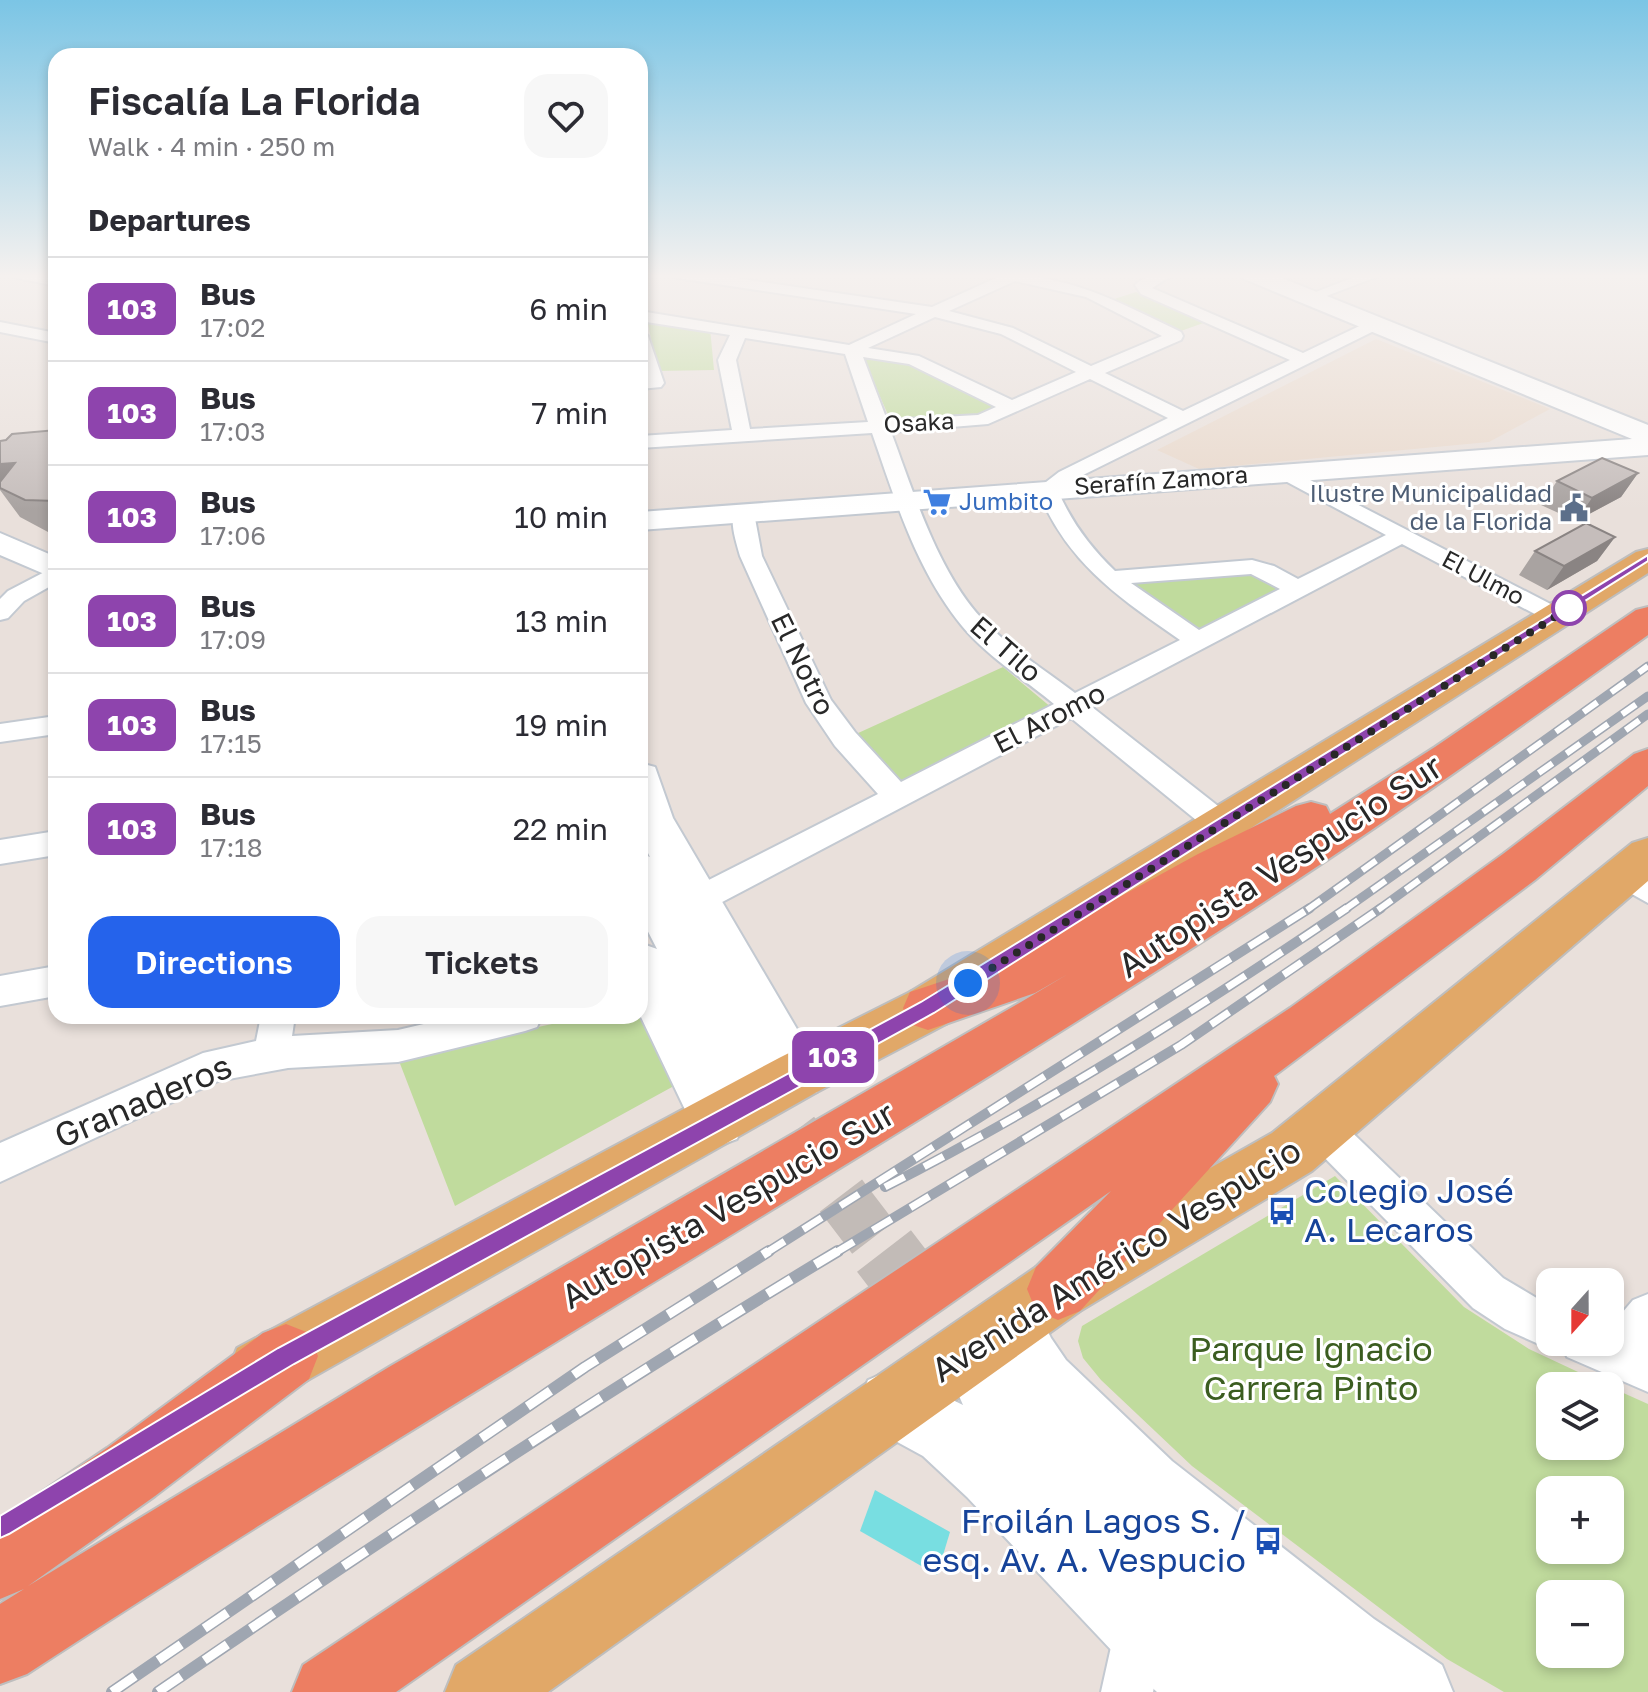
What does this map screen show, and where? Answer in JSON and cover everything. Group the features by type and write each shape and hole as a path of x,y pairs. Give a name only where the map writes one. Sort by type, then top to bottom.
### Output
{"highway":[{"name":"Autopista Vespucio Sur","path":"0,1647 223,1504 384,1406 997,1046 1415,781 1642,588"},
{"path":"330,1692 1308,1024 1519,867 1648,764"},
{"path":"928,1008 1018,978 1301,822 1415,781"},
{"path":"1035,1306 1308,1024"},
{"path":"0,1563 131,1472 286,1356"}],"main road":[{"path":"0,1525 153,1432 732,1095 798,1075 928,1008 1556,616 1642,588"},
{"name":"Avenida Américo Vespucio","path":"483,1692 891,1403 1035,1306 1230,1191 1322,1129 1640,873"}],"street":[{"path":"730,353 727,360 742,435"},
{"name":"El Tilo","path":"852,353 925,548 966,615 979,630 1222,825"},
{"path":"875,353 913,360 1010,406"},
{"path":"1054,353 1184,419"},
{"name":"Osaka","path":"648,441 981,420 1138,353"},
{"path":"1289,353 1305,360"},
{"path":"1199,641 1091,563 1070,536 1047,489 1066,476 1319,353"},
{"path":"1450,353 1582,409 1646,422"},
{"path":"1463,353 1561,384 1646,422"},
{"name":"Serafín Zamora","path":"1492,456 1582,409"},
{"name":"Serafín Zamora","path":"648,520 1648,446"},
{"name":"El Ulmo","path":"1283,472 1556,616"},
{"name":"El Notro","path":"743,513 751,556 819,703 845,739 898,797"},
{"path":"0,528 48,547"},
{"name":"El Aromo","path":"696,901 1402,535"},
{"path":"0,543 48,567"},
{"path":"1108,578 1252,567 1262,569 1298,589"},
{"path":"0,613 16,596 48,576"},
{"path":"0,733 48,726"},
{"path":"648,806 652,820 696,901 798,1075"},
{"path":"0,852 48,844"},
{"path":"648,890 732,1095"},
{"path":"2,997 48,983"},
{"path":"648,985 732,1095"},
{"path":"271,1054 277,1024"},
{"name":"Granaderos","path":"0,1163 216,1065 271,1054 398,1046 491,1024"},
{"path":"1322,1129 1488,1293 1536,1321"},
{"path":"1035,1306 1028,1361 1043,1383 1148,1485 1347,1646 1415,1692"},
{"path":"1624,1345 1648,1315"},
{"path":"989,1389 1079,1487 1188,1589 1313,1692"},
{"path":"891,1403 947,1432 991,1473 1166,1672"}],"shaded area":[{"path":"1348,353 1411,353 1550,409 1489,442 1199,469 1157,450"}],"green space":[{"path":"654,353 712,353 714,370 657,371"},
{"path":"871,355 902,361 998,409 978,416 892,424 864,360"},
{"path":"1254,574 1282,589 1195,633 1126,580"},
{"path":"1003,667 1052,708 902,782 856,734"},
{"path":"648,1022 683,1081 455,1206 399,1061 403,1056 552,1024"},
{"name":"Parque Ignacio Carrera Pinto","path":"1335,1176 1464,1307 1536,1352 1536,1356 1544,1356 1578,1372 1536,1372 1536,1460 1624,1460 1624,1393 1648,1404 1648,1692 1504,1692 1447,1659 1192,1466 1101,1380 1083,1358 1078,1341 1082,1326"}],"water":[{"path":"875,1490 950,1532 937,1575 860,1531"}],"building":[{"path":"48,431 48,501 25,500 0,488 0,482 15,463 0,464 0,441 12,434"},
{"path":"1602,458 1638,473 1592,498 1557,481"},
{"path":"1586,523 1615,537 1564,566 1535,551"}],"tunnel":[{"path":"745,1070 885,1253"},
{"path":"884,1251 980,1376"}],"railway":[{"path":"1308,909 1648,666"},
{"path":"1344,910 1648,696"},
{"path":"1378,910 1648,714"},
{"path":"885,1187 1004,1123 1120,1055 1347,908"},
{"path":"835,1253 1181,1045 1381,908"},
{"path":"766,1253 1308,909"},
{"path":"112,1692 585,1367 769,1251"},
{"path":"158,1692 495,1466 838,1251"}],"bus line":[{"name":"103","path":"0,1525 286,1356 798,1075 928,1008 1648,559"}],"place":[{"name":"Jumbito","path":"937,502"},
{"name":"Ilustre Municipalidad de la Florida","path":"1574,508"},
{"name":"Colegio José A. Lecaros","path":"1282,1211"},
{"name":"Froilán Lagos S. / esq. Av. A. Vespucio","path":"1268,1541"}],"route":[{"path":"968,983 1579,602 1569,608"}]}
